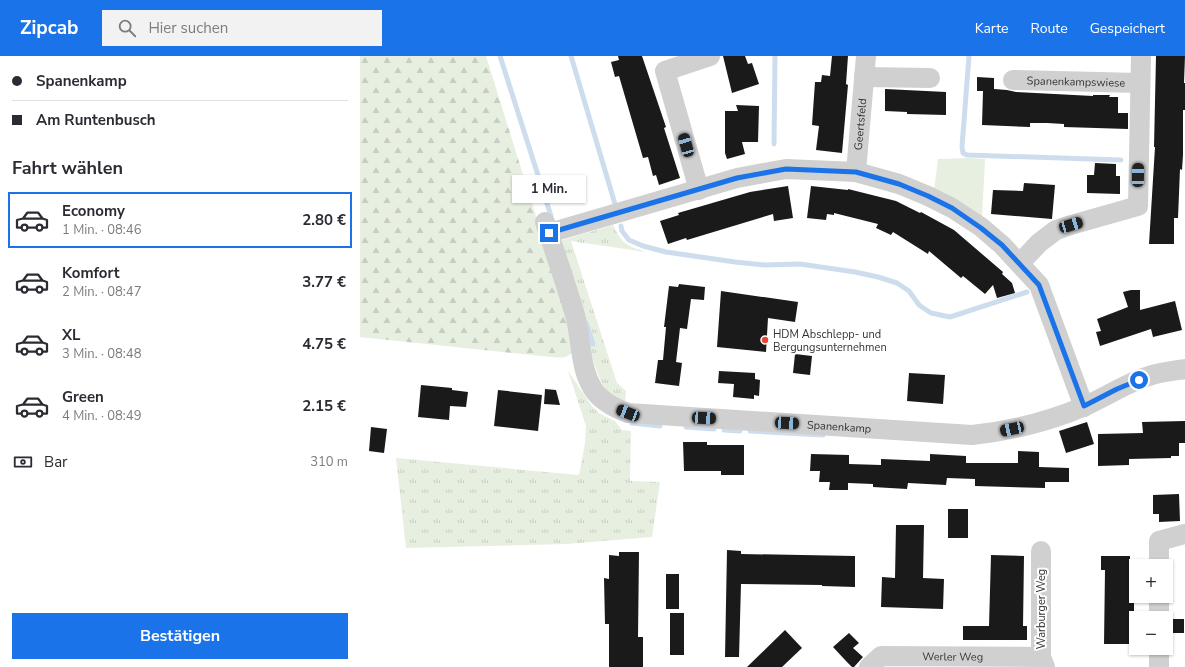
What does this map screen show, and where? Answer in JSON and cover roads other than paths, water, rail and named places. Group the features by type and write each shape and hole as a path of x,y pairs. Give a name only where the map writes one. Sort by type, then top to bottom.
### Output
{"street":[{"path":"710,56 662,64 699,190 737,178 786,169 856,172 899,184 952,208 1002,245 1039,285 1084,406"},
{"name":"Geertsfeld","path":"856,172 866,56"},
{"name":"Spanenkampswiese","path":"1020,263 1039,243 1056,230 1138,206 1140,56"},
{"path":"864,76 930,78"},
{"name":"Spanenkampswiese","path":"1013,80 1140,83"},
{"name":"Spanenkamp","path":"699,190 547,228 575,316 583,367 594,390 604,401 615,409 628,413 972,435 998,432 1057,417 1150,375 1185,369"},
{"path":"1159,559 1159,541 1185,534"},
{"name":"Warburger Weg","path":"1042,551 1043,662"},
{"path":"1159,655 1159,667"},
{"name":"Werler Weg","path":"869,667 881,656 1043,662"}],"waterway":[{"path":"500,56 551,216"},
{"path":"571,56 615,204"},
{"path":"774,144 775,56"},
{"path":"969,56 962,147 963,153 967,155 1121,160"},
{"path":"621,226 622,231 629,240 643,246 666,252 765,265 800,264 878,277 897,283 909,291 919,305 931,313 950,317 1027,292"},
{"path":"586,323 593,344"},
{"path":"632,423 660,426"},
{"path":"686,427 714,429"},
{"path":"724,430 740,431"},
{"path":"750,431 823,435"}],"place":[{"name":"HDM Abschlepp- und Bergungsunternehmen","path":"765,340"}]}
